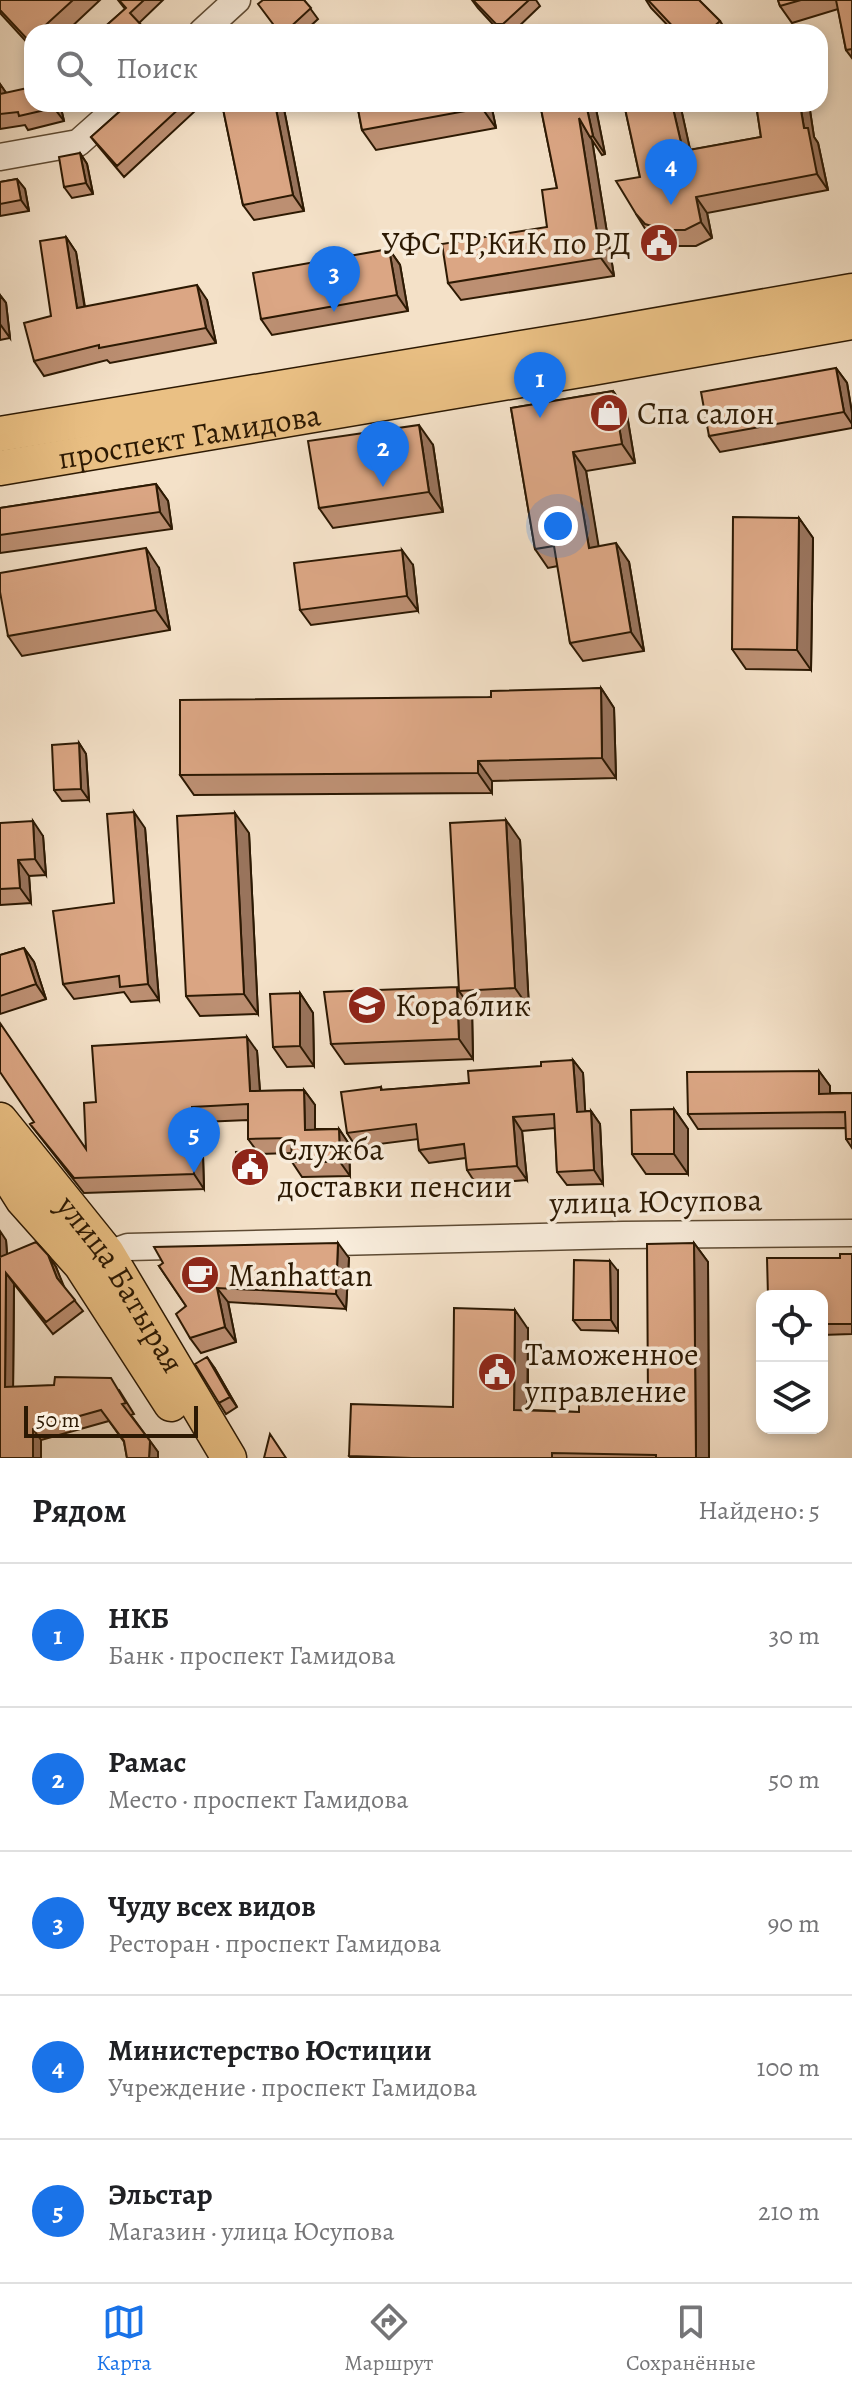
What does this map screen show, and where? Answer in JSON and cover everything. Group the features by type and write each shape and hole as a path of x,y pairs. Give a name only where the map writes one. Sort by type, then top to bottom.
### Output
{"main road":[{"name":"проспект Гамидова","path":"0,468 50,441 589,337 852,291"},
{"name":"проспект Гамидова","path":"0,434 50,441 592,368 852,322"},
{"name":"улица Батырая","path":"0,1120 24,1195"},
{"name":"улица Батырая","path":"0,1164 24,1195 94,1259 229,1458"},
{"name":"улица Батырая","path":"94,1259 206,1458"}],"street":[{"path":"211,24 237,0"},
{"path":"0,157 78,143 113,112"},
{"name":"улица Юсупова","path":"94,1259 128,1247 623,1235 852,1233"}],"building":[{"path":"0,0 73,0 47,24 24,24 24,36 0,10"},
{"path":"119,0 144,0 130,13 140,24 108,24 126,8"},
{"path":"263,0 304,0 311,8 294,24 273,24 258,4"},
{"path":"473,0 529,0 503,24 496,24"},
{"path":"648,0 699,0 720,21 717,24 670,24"},
{"path":"778,0 801,0 780,6"},
{"path":"836,0 852,0 852,49 846,50"},
{"path":"24,89 24,112 36,112 19,116 18,112 0,114 0,94"},
{"path":"119,112 175,112 117,166 91,137"},
{"path":"224,112 277,112 293,195 243,205"},
{"path":"359,112 460,112 362,130"},
{"path":"542,112 588,112 593,136 590,137 579,118 601,258 448,283 442,244 547,227 542,190 557,188"},
{"path":"626,112 674,112 683,151 761,137 757,112 801,112 804,128 808,128 817,174 696,197 701,222 685,230 665,230 645,224 636,214 616,181 640,177"},
{"path":"80,153 86,183 64,187 59,157"},
{"path":"17,179 21,200 0,204 0,182"},
{"path":"66,237 77,308 197,285 206,328 99,348 99,345 34,361 24,323 51,316 40,241"},
{"path":"389,249 397,295 261,319 253,273"},
{"path":"836,368 844,412 709,436 701,392"},
{"path":"613,391 622,444 573,452 589,548 616,543 631,632 570,643 554,546 535,549 511,408"},
{"path":"419,425 429,492 319,508 308,441"},
{"path":"156,484 160,512 0,535 0,508"},
{"path":"733,517 799,518 797,650 732,649"},
{"path":"146,548 156,610 8,636 0,573"},
{"path":"402,550 407,596 300,610 294,563"},
{"path":"601,688 602,758 478,761 478,773 180,775 180,700 491,697 491,691"},
{"path":"79,743 81,789 54,790 52,745"},
{"path":"134,812 148,984 120,987 119,976 63,984 53,911 114,903 107,814"},
{"path":"235,813 244,994 186,996 177,816"},
{"path":"506,820 515,988 459,991 450,823"},
{"path":"33,821 35,859 18,860 20,888 0,889 0,823"},
{"path":"24,948 36,984 0,996 0,955"},
{"path":"457,987 459,1039 331,1044 324,992"},
{"path":"300,993 300,1046 273,1047 270,994"},
{"path":"0,1023 86,1149 84,1103 96,1102 92,1046 247,1037 250,1091 304,1090 305,1130 339,1129 340,1162 292,1162 291,1138 248,1139 248,1104 192,1107 194,1174 74,1178 30,1124 34,1122 0,1072"},
{"path":"573,1060 577,1112 591,1111 594,1170 557,1172 554,1114 513,1117 517,1166 467,1170 464,1144 419,1150 416,1124 347,1133 341,1092 469,1083 468,1071 541,1066 541,1062"},
{"path":"819,1071 819,1094 852,1093 852,1139 846,1139 845,1112 688,1114 687,1072"},
{"path":"674,1109 674,1154 632,1154 631,1110"},
{"path":"255,1151 256,1172 237,1172 236,1152"},
{"path":"36,1242 48,1255 57,1278 75,1300 46,1322 6,1273 5,1387 54,1385 55,1377 111,1378 126,1403 122,1404 150,1441 149,1458 127,1458 124,1441 101,1410 33,1429 33,1458 0,1458 0,1257"},
{"path":"338,1243 336,1294 217,1288 225,1327 190,1338 176,1314 186,1306 159,1266 163,1263 154,1247"},
{"path":"694,1243 696,1458 552,1453 552,1458 349,1456 351,1404 453,1407 454,1308 515,1310 514,1410 579,1412 579,1398 648,1401 647,1244"},
{"path":"840,1254 852,1254 852,1324 828,1324 828,1290 768,1290 767,1258 840,1258"},
{"path":"574,1260 610,1261 611,1320 573,1320"},
{"path":"207,1357 230,1397 219,1403 195,1364"},
{"path":"270,1434 286,1458 264,1458"}],"place":[{"name":"Министерство Юстиции","path":"671,205"},
{"name":"УФС ГР,КиК по РД","path":"659,243"},
{"name":"Чуду всех видов","path":"334,312"},
{"name":"Спа салон","path":"609,413"},
{"name":"НКБ","path":"540,418"},
{"name":"Рамас","path":"383,487"},
{"name":"Кораблик","path":"367,1005"},
{"name":"Служба доставки пенсии","path":"250,1167"},
{"name":"Эльстар","path":"194,1173"},
{"name":"Manhattan","path":"200,1275"},
{"name":"Таможенное управление","path":"497,1372"}]}
